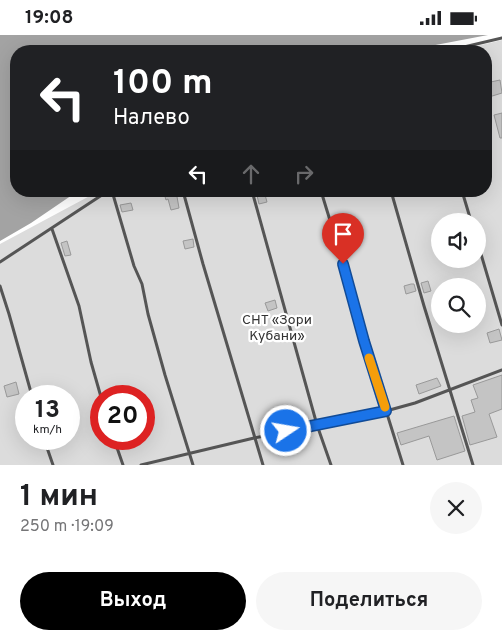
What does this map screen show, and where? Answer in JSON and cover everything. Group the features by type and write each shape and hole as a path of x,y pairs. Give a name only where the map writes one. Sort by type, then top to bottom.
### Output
{"lane":[{"path":"473,45 502,38"},
{"path":"0,262 99,197"},
{"path":"114,197 134,266 142,284 163,367 193,465"},
{"path":"185,197 263,465"},
{"path":"254,197 317,425 331,465"},
{"path":"323,197 348,279 364,341 403,465"},
{"path":"392,197 473,465"},
{"path":"464,197 469,213"},
{"path":"52,229 79,306 98,385"},
{"path":"485,268 502,325"},
{"path":"0,287 29,385"},
{"path":"141,465 254,438 386,411 415,403 502,370"},
{"path":"48,450 53,465"},
{"path":"117,450 122,465"}],"green space":[{"name":"СНТ «Зори Кубани»","path":"502,40 502,465 0,465 0,244 88,197 492,197 492,45 481,45"}],"shaded area":[{"path":"0,35 488,35 436,45 10,45 10,197 69,197 0,241"}],"building":[{"path":"500,80 502,93 492,96 492,82"},
{"path":"502,113 502,138 500,138 494,115"},
{"path":"165,197 177,197 179,208 171,210 168,199 166,200"},
{"path":"257,197 266,197 267,202 259,204"},
{"path":"131,203 133,210 122,212 120,205"},
{"path":"193,239 194,247 185,249 183,241"},
{"path":"67,241 71,255 65,256 61,243"},
{"path":"428,281 431,291 424,293 421,283"},
{"path":"414,284 416,291 406,294 404,286"},
{"path":"275,300 277,308 268,311 265,303"},
{"path":"499,329 502,340 490,343 487,333"},
{"path":"502,375 502,409 489,414 497,437 470,445 462,416 475,412 471,400 478,398 473,385"},
{"path":"437,378 441,386 419,394 416,385"},
{"path":"16,382 15,395 7,397 4,386"},
{"path":"277,414 279,426 266,428 264,417"},
{"path":"454,416 465,451 437,460 429,436 401,445 397,433"}],"slow traffic":[{"path":"369,358 385,407"}],"route":[{"path":"286,431 386,411 343,264"}]}
